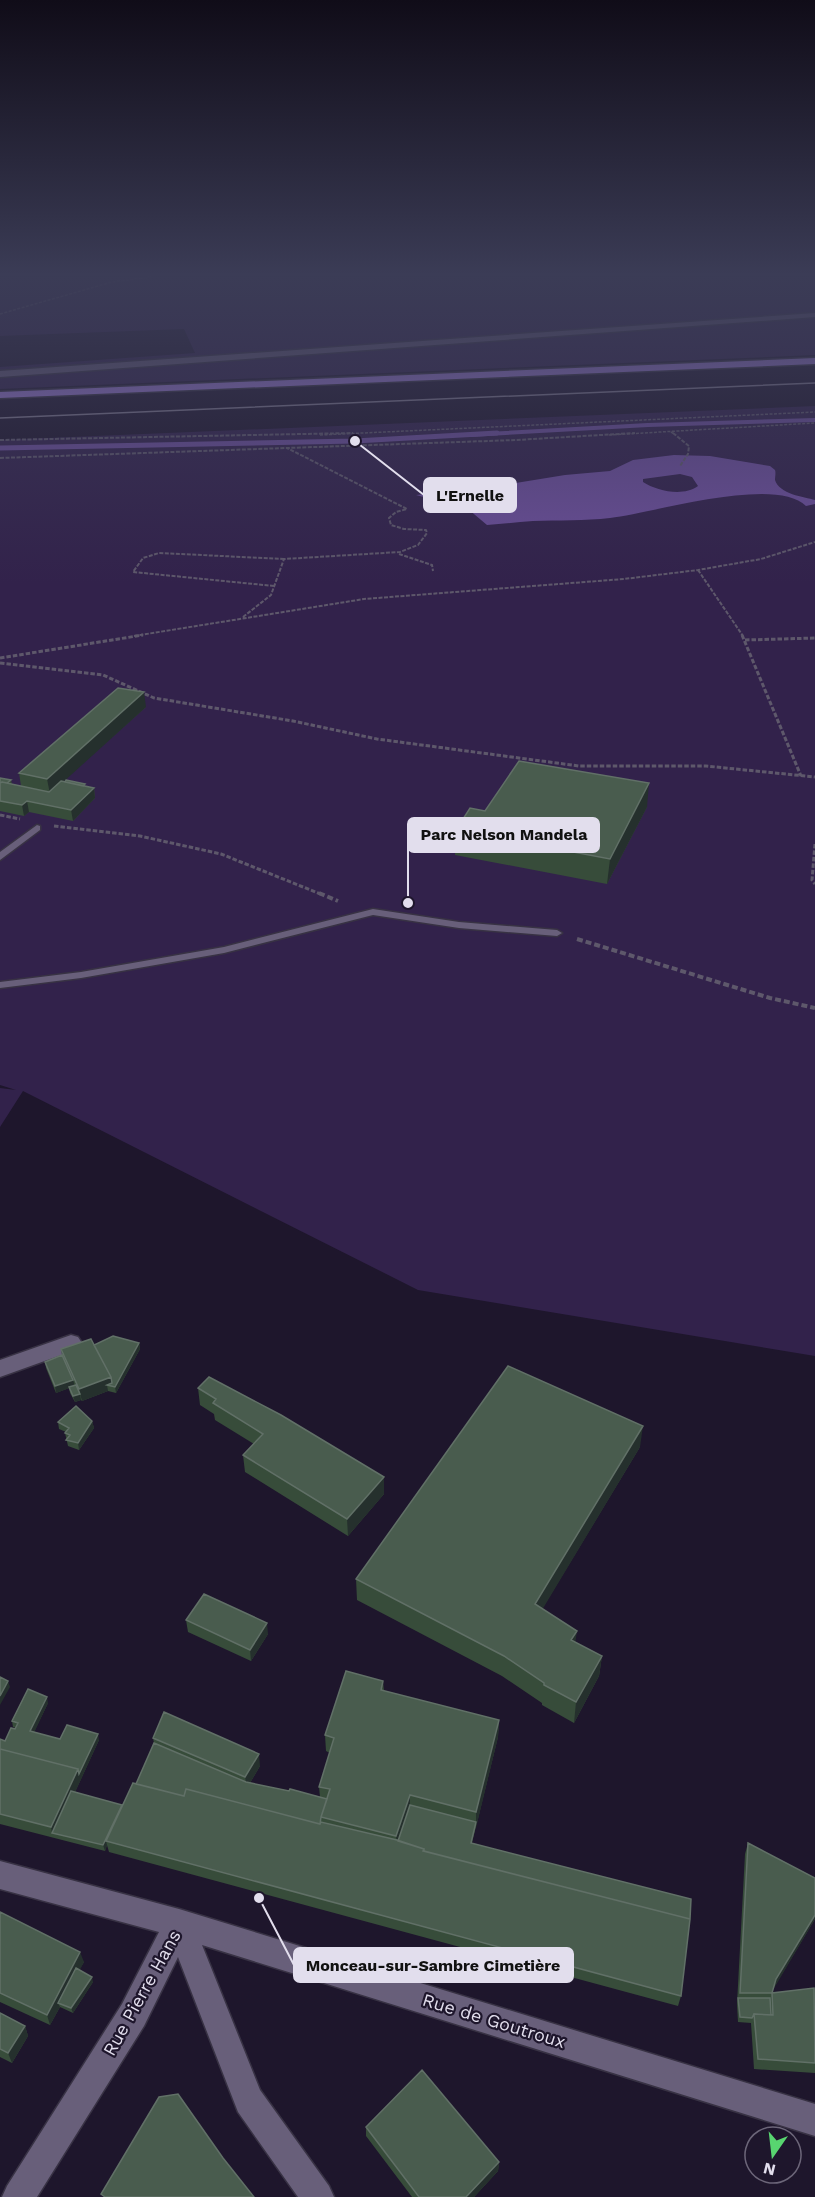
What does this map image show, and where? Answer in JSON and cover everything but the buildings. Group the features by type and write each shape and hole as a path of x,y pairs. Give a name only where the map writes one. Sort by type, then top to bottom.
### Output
{"highway":[{"path":"0,395 371,380"},
{"path":"0,403 580,380"}],"street":[{"path":"0,1369 71,1343"},
{"name":"Rue de Goutroux","path":"0,1875 179,1923 815,2120"},
{"name":"Rue Pierre Hans","path":"18,2197 133,2015 179,1923"},
{"name":"Rue Pierre Hans","path":"179,1923 249,2101 318,2197"}],"lane":[{"path":"0,857 33,824"},
{"path":"0,985 81,975 224,950 373,912 459,925 557,933"}],"path":[{"path":"0,440 314,435 815,412"},
{"path":"0,458 516,440 815,423"},
{"path":"671,431 687,441 690,448 688,456 680,466"},
{"path":"274,586 133,572 143,558 159,553 284,559 395,552 418,545 427,533 426,530 404,529 391,525 389,518 396,512 407,509 285,448"},
{"path":"0,658 242,617 418,594 624,579 698,570 761,559 815,542"},
{"path":"395,552 432,565 433,571"},
{"path":"242,617 271,595 284,559"},
{"path":"698,570 745,640 801,776"},
{"path":"745,640 815,638"},
{"path":"0,663 103,675 154,698 293,721 377,739 579,766 706,766 815,777"},
{"path":"0,814 33,824"},
{"path":"51,825 140,836 221,854 342,902"},
{"path":"815,844 812,880 815,884"},
{"path":"557,933 770,998 815,1008"}],"shaded area":[{"path":"0,380 227,380 0,389"},
{"path":"815,406 815,1356 418,1290 23,1091 0,1127 0,1088 16,1090 0,1085 0,440"},
{"path":"674,455 710,456 770,466 775,470 775,480 781,489 815,500 815,504 806,506 790,497 768,494 742,495 712,498 610,518 487,525 468,509 416,495 610,471 633,460","holes":["680,474 692,477 698,486 678,492 655,488 643,482 643,479"]}],"waterway":[{"path":"470,435 648,425 815,420"},
{"path":"0,448 355,441 497,433"}],"tram line":[{"path":"0,418 815,383"}],"place":[{"name":"L'Ernelle","path":"355,441"},
{"name":"Parc Nelson Mandela","path":"408,903"},
{"name":"Monceau-sur-Sambre Cimetière","path":"259,1898"}]}
